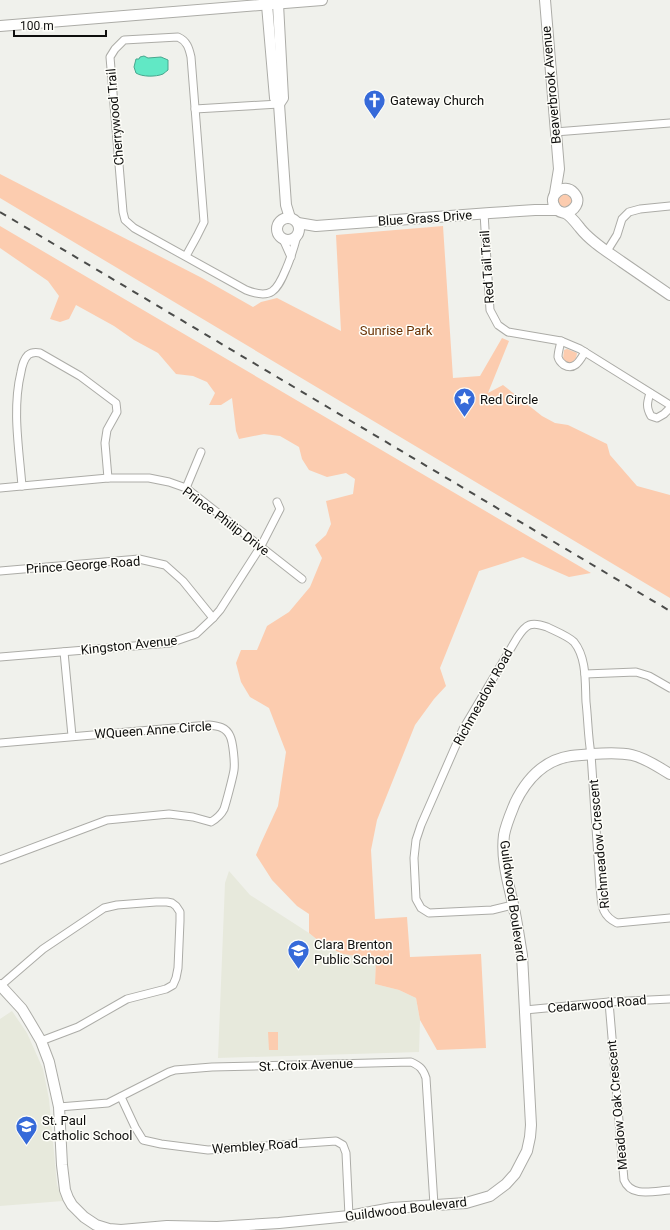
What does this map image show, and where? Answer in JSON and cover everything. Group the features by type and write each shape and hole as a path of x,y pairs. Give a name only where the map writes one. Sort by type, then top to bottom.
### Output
{"street":[{"path":"0,26 322,0"},
{"name":"Beaverbrook Avenue","path":"545,0 559,169 554,196"},
{"name":"Cherrywood Trail","path":"278,4 283,98 279,104"},
{"name":"Cherrywood Trail","path":"186,256 204,222 191,57 188,47 184,40 178,37 124,40 115,49 110,58 122,212 125,220 134,228 246,290 261,294 272,292 279,285 291,257 293,226 286,205 279,104 275,98 267,5"},
{"path":"195,109 279,104"},
{"path":"555,132 670,123"},
{"name":"Beaverbrook Avenue","path":"559,169 568,189"},
{"path":"535,210 554,196 559,190 568,189 576,195 577,199 575,208 576,224"},
{"path":"554,196 553,202 561,212 606,252 670,295"},
{"path":"606,252 617,235 622,219 629,212 640,209 670,206"},
{"path":"561,212 571,212 575,208"},
{"name":"Blue Grass Drive","path":"293,226 316,226 535,210 561,212"},
{"name":"Red Tail Trail","path":"484,213 490,310 498,325 508,332 561,341 585,352 650,393 670,407 658,418 651,416 647,410 647,402 650,393"},
{"path":"283,239 291,240 293,226 277,225 277,230 280,237 283,239 291,257"},
{"path":"561,341 558,356 559,360 564,365 572,367 576,365 585,352"},
{"path":"22,486 16,424 16,402 18,383 23,363 27,356 33,352 40,352 80,376 116,403 117,412 107,430 105,442 108,478"},
{"path":"186,488 201,452"},
{"name":"Prince Philip Drive","path":"0,488 108,478 148,478 169,482 186,488 302,579"},
{"name":"Kingston Avenue","path":"0,657 170,643 196,634 220,610 261,546 280,509 277,502"},
{"name":"Prince George Road","path":"0,571 139,559 165,565 183,581 213,618"},
{"name":"Richmeadow Road","path":"513,905 492,910 429,913 421,908 416,899 414,858 416,840 421,825 462,729 517,638 523,629 530,624 538,624 552,629 573,641 579,650 585,674 591,754"},
{"path":"64,652 72,736"},
{"path":"585,674 636,672 649,676 670,688"},
{"name":"WQueen Anne Circle","path":"0,742 209,725 218,726 226,730 230,736 234,770 224,809 218,818 211,822 194,817 169,814 107,820 0,860"},
{"name":"Guildwood Boulevard","path":"0,985 22,1009 41,1041 49,1062 59,1107 65,1190 72,1205 84,1217 96,1225 109,1229 121,1230 167,1226 279,1227 392,1208 466,1203 490,1196 506,1184 515,1174 527,1151 531,1125 522,955 504,850 504,834 510,815 520,792 530,778 541,768 569,756 613,753 631,755 652,763 670,774"},
{"name":"Richmeadow Crescent","path":"591,754 600,887 604,913 617,923 670,918"},
{"path":"0,985 43,948 104,908 117,905 156,902 167,902 176,906 180,912 180,921 178,968 173,985 166,989 127,999 78,1027 41,1041"},
{"name":"Cedarwood Road","path":"524,1010 609,1002 670,999"},
{"name":"Meadow Oak Crescent","path":"609,1002 624,1180 629,1188 636,1192 670,1190"},
{"name":"St. Croix Avenue","path":"59,1107 108,1103 175,1070 212,1067 411,1062 419,1065 424,1070 426,1078 434,1205"},
{"name":"Wembley Road","path":"121,1097 135,1127 143,1140 161,1144 208,1150 336,1141 343,1145 346,1153 349,1216"}],"shaded area":[{"path":"144,56 148,58 161,57 168,60 168,70 163,74 153,76 145,76 136,73 134,67 136,59"},
{"name":"Clara Brenton Public School","path":"229,871 250,895 309,933 325,946 343,954 376,959 375,984 399,990 416,998 420,1020 419,1052 218,1058 225,883"},
{"name":"St. Paul Catholic School","path":"12,1011 27,1033 43,1069 49,1099 57,1185 63,1201 0,1206 0,1019"}],"green space":[{"name":"Sunrise Park","path":"0,174 202,278 253,307 261,302 277,298 341,331 336,235 443,226 453,378 480,376 502,338 509,341 488,393 503,385 542,416 555,423 568,425 607,444 610,455 637,486 670,495 670,598 0,198"},
{"path":"562,193 568,193 572,197 572,203 568,207 562,207 558,203 558,197"},
{"path":"0,226 591,573 569,577 523,557 479,571 440,668 446,686 434,699 415,725 377,820 371,850 375,919 407,917 410,957 481,954 486,1048 437,1050 420,1020 416,998 399,990 375,984 376,959 343,954 325,946 309,933 309,914 297,906 272,880 256,855 278,806 286,752 269,708 250,697 241,682 236,663 241,650 257,650 267,626 289,612 310,587 322,558 315,545 326,535 331,524 326,501 353,494 355,479 346,473 327,477 309,470 302,459 299,447 280,436 264,434 239,439 236,431 232,398 221,405 209,405 215,393 207,382 193,376 176,374 158,353 76,305 69,319 60,322 50,319 59,296 48,281 0,248"},
{"path":"567,349 577,353 576,358 572,363 567,363 563,359 564,350"},
{"path":"268,1032 278,1032 278,1050 269,1050"}],"railway":[{"path":"0,212 670,611"}],"place":[{"name":"Gateway Church","path":"375,120"},
{"name":"Red Circle","path":"465,418"},
{"name":"Clara Brenton Public School","path":"298,970"},
{"name":"St. Paul Catholic School","path":"27,1146"}]}
